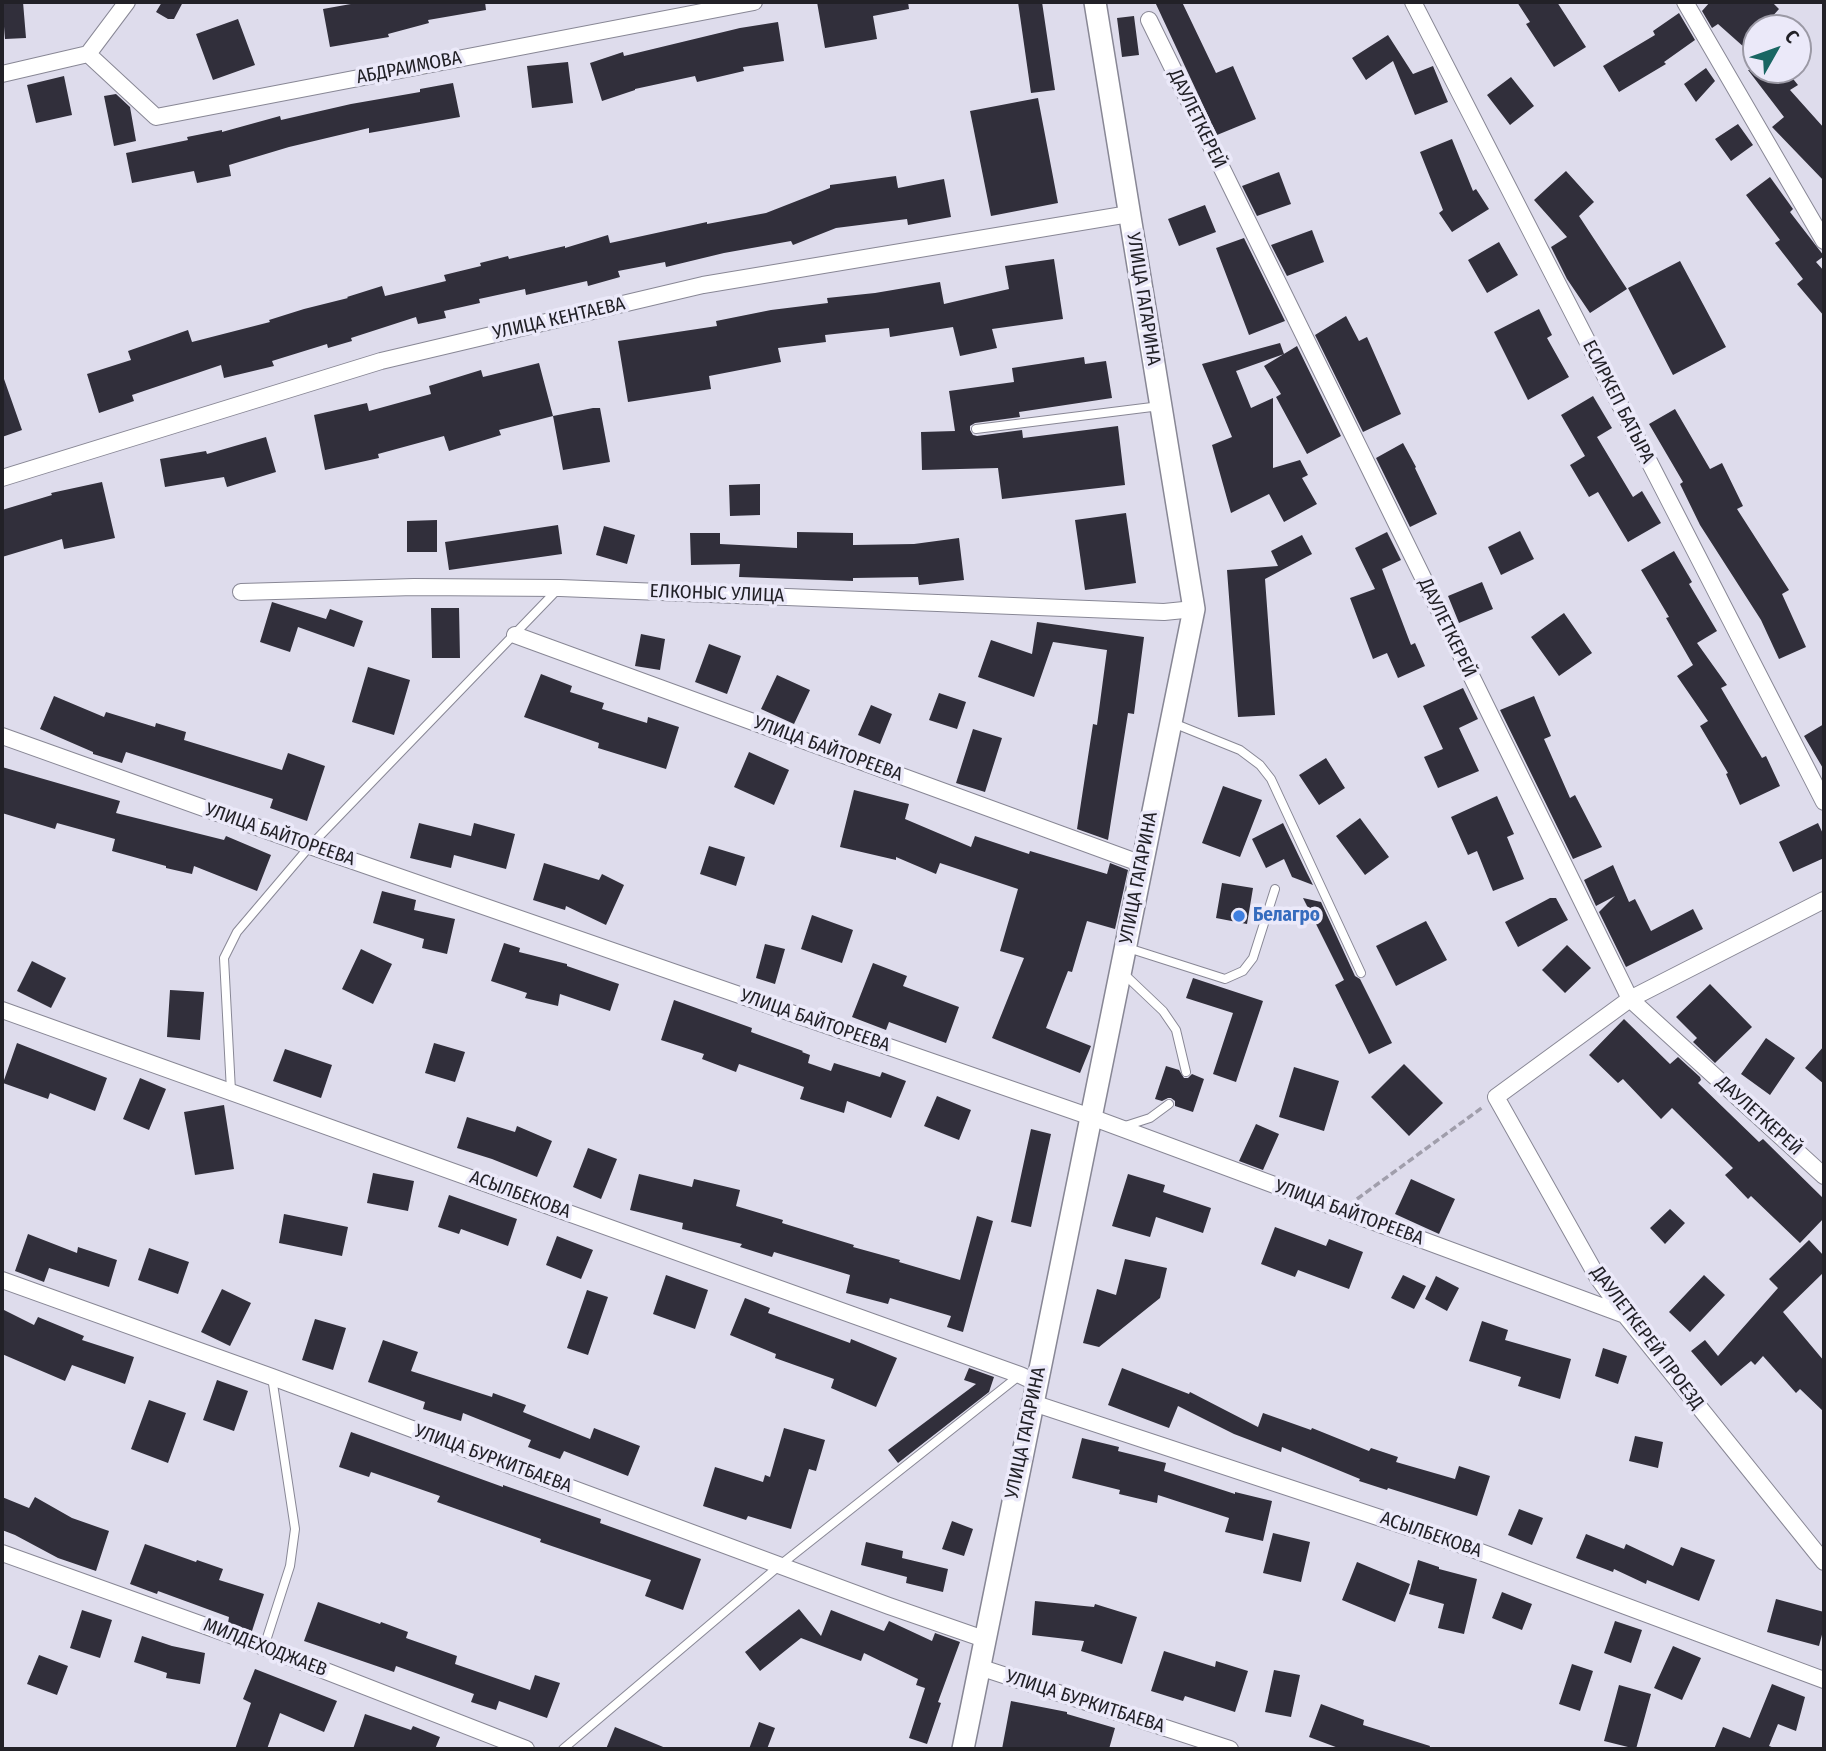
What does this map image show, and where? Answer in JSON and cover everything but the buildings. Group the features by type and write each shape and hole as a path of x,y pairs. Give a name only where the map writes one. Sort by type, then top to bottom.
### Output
{"main road":[{"name":"УЛИЦА ГАГАРИНА","path":"963,1749 1030,1387 1091,1117 1194,608 1095,2"}],"street":[{"path":"2,74 88,54 127,2"},
{"name":"АБДРАИМОВА","path":"88,54 156,117 754,2"},
{"name":"ЕСИРКЕП БАТЫРА","path":"1413,2 1824,802"},
{"path":"1685,2 1824,241"},
{"name":"ДАУЛЕТКЕРЕЙ","path":"1149,20 1630,999 1824,1176"},
{"name":"УЛИЦА КЕНТАЕВА","path":"2,478 381,361 703,285 1129,214"},
{"name":"ЕЛКОНЫС УЛИЦА","path":"241,592 414,587 560,588 1164,612 1194,608"},
{"name":"УЛИЦА БАЙТОРЕЕВА","path":"515,635 1142,864"},
{"name":"УЛИЦА БАЙТОРЕЕВА","path":"2,736 310,846 1091,1117 1625,1315"},
{"path":"1496,1097 1630,999 1824,900"},
{"name":"АСЫЛБЕКОВА","path":"2,1010 231,1091 1824,1680"},
{"name":"ДАУЛЕТКЕРЕЙ ПРОЕЗД","path":"1496,1097 1598,1278 1824,1562"},
{"name":"УЛИЦА БУРКИТБАЕВА","path":"2,1280 984,1639"},
{"name":"МИЛДЕХОДЖАЕВ","path":"2,1553 264,1647 526,1749"},
{"name":"УЛИЦА БУРКИТБАЕВА","path":"979,1667 1230,1749"}],"lane":[{"path":"976,429 1160,406"},
{"path":"231,1091 224,958 237,932 310,846 560,588"},
{"path":"1170,722 1240,750 1260,765 1271,779 1361,973"},
{"path":"1125,948 1225,979 1244,971 1253,958 1275,889"},
{"path":"1120,970 1163,1011 1176,1030 1186,1072"},
{"path":"1119,1128 1150,1118 1169,1104"},
{"path":"264,1647 290,1566 295,1529 272,1377"},
{"path":"563,1749 779,1566 1030,1387"}],"path":[{"path":"1342,1210 1496,1097"}],"place":[{"name":"Белагро","path":"1239,916"}]}
